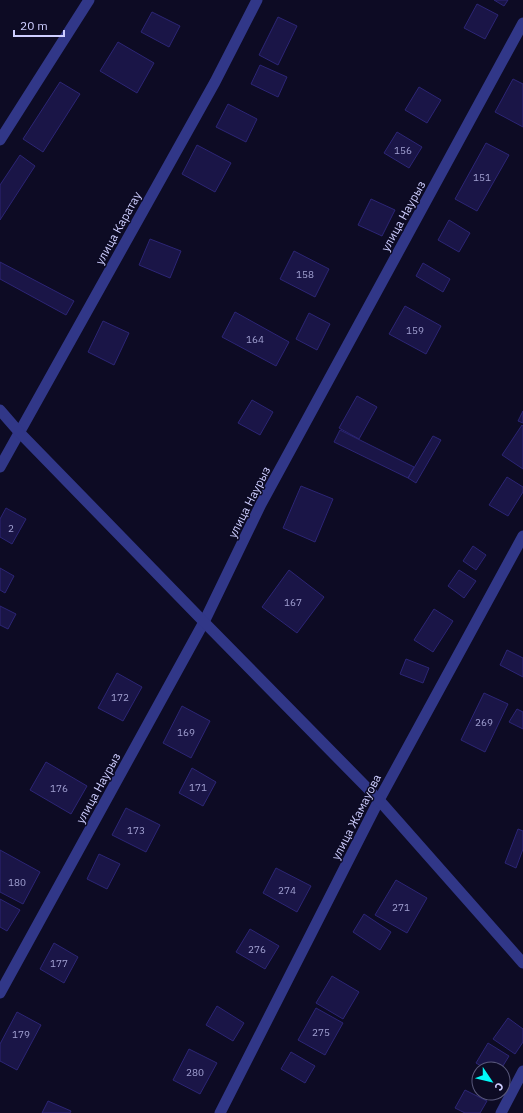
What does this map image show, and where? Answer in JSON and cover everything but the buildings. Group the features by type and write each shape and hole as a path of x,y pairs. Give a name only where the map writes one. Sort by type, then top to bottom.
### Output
{"street":[{"path":"0,140 90,0"},
{"name":"улица Каратау","path":"0,467 215,82 257,0"},
{"name":"улица Наурыз","path":"0,993 204,622 261,504 523,23"},
{"path":"0,410 19,432 379,800 523,963"},
{"name":"улица Жамауова","path":"220,1113 379,800 523,536"},
{"path":"500,1113 523,1071"}]}
